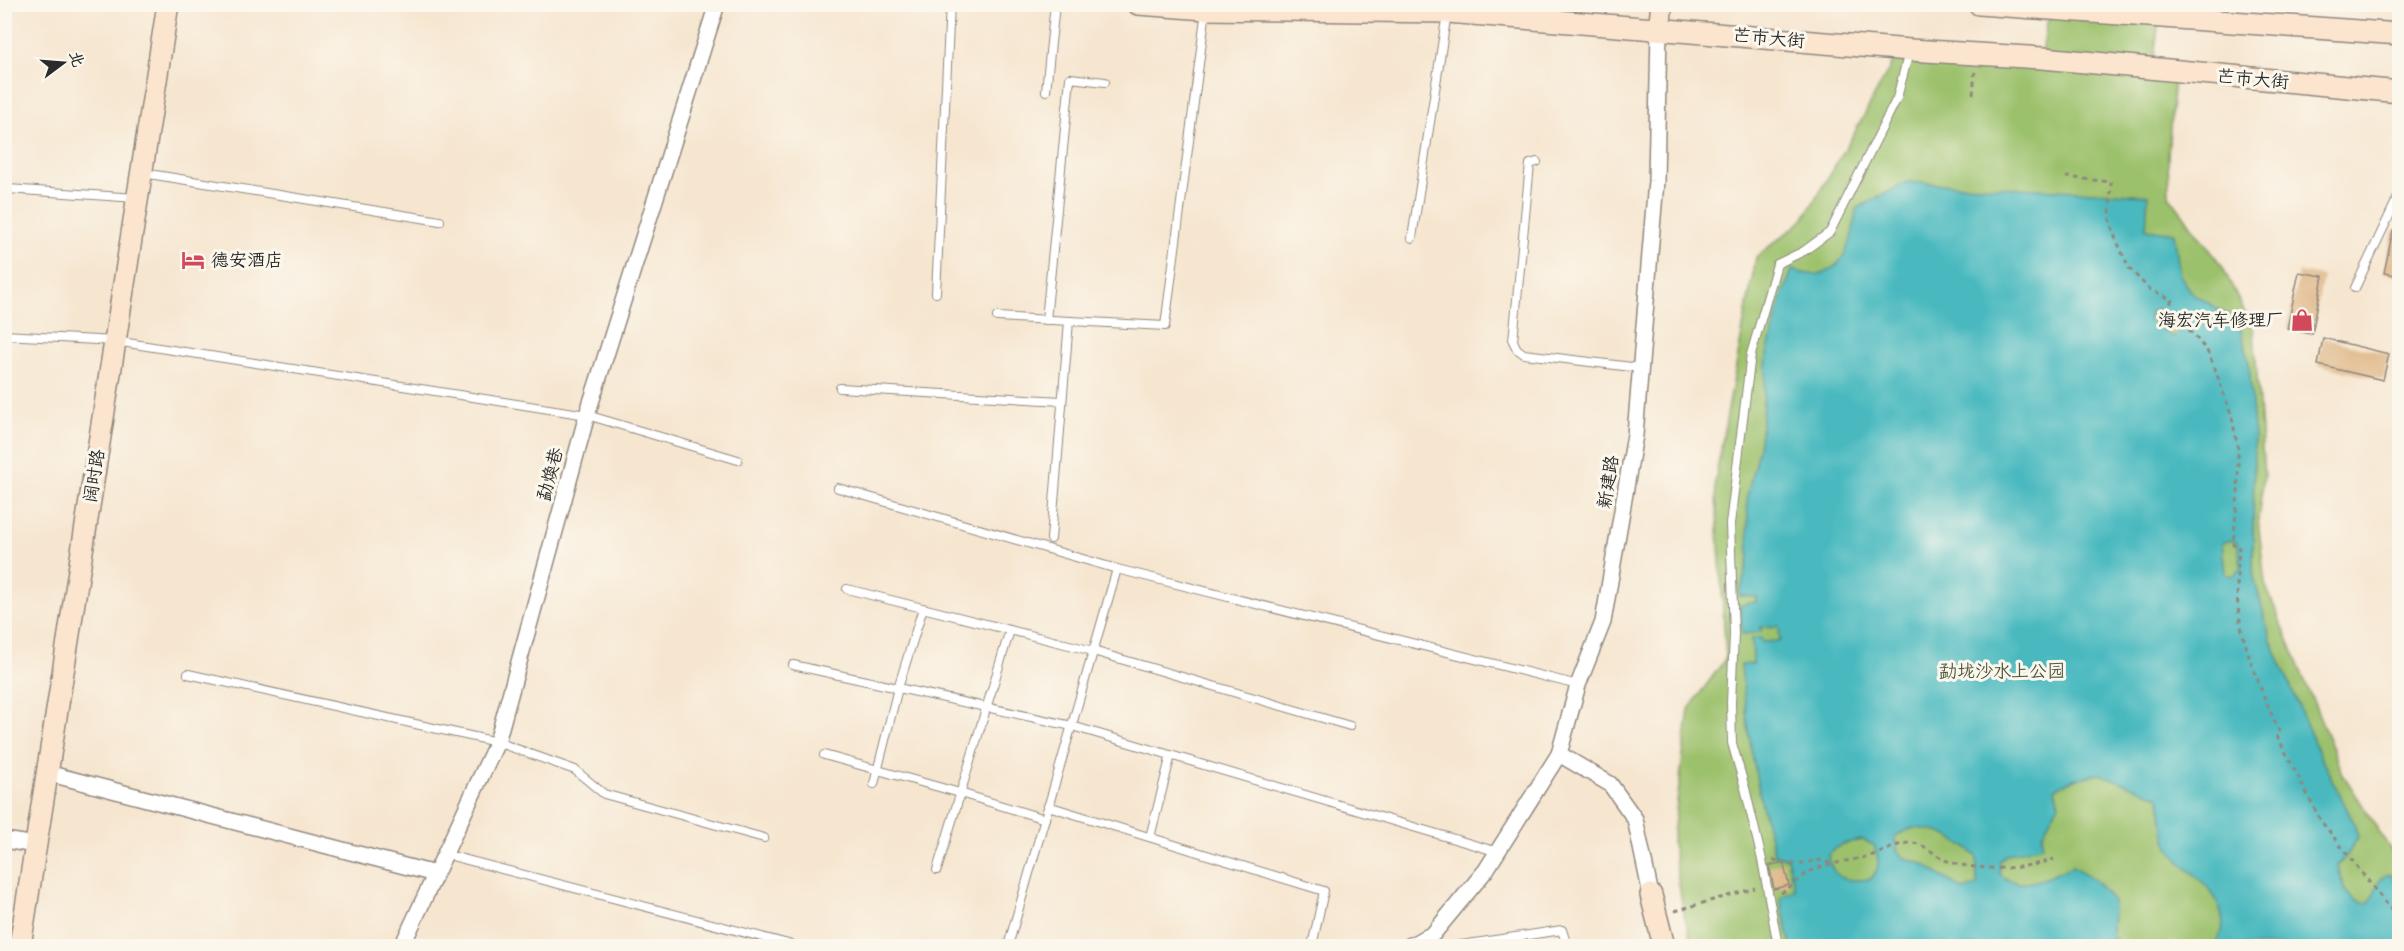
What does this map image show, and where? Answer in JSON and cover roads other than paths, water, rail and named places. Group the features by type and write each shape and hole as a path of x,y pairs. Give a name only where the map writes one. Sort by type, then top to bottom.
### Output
{"main road":[{"name":"芒市大街","path":"1138,4 1206,9 1448,12 1910,50 2043,58 2400,92"},
{"path":"1659,29 1662,4"},
{"path":"1978,4 2400,34"},
{"name":"阔时路","path":"20,946 168,5"},
{"path":"1651,895 1664,946"}],"street":[{"name":"勐焕巷","path":"402,946 497,742 587,415 717,4"},
{"name":"新建路","path":"1408,946 1433,934 1486,870 1559,754 1578,685 1603,622 1635,435 1656,181 1659,29"},
{"path":"1559,754 1610,784 1635,819 1651,895"},
{"path":"47,773 435,874"},
{"path":"4,840 36,845"}],"lane":[{"path":"936,293 950,4"},
{"path":"1046,91 1055,4"},
{"path":"998,318 1165,326 1206,9"},
{"path":"1412,238 1448,12"},
{"path":"1778,946 1745,788 1732,743 1734,634 1730,524 1750,354 1777,264 1804,251 1830,232 1897,98 1910,50"},
{"path":"1046,320 1070,78 1105,82"},
{"path":"1537,162 1530,164 1513,341 1517,349 1524,354 1640,368"},
{"path":"141,173 440,221"},
{"path":"4,191 8,189 138,198"},
{"path":"2355,288 2400,193"},
{"path":"1051,539 1069,321"},
{"path":"4,335 115,341 587,415 738,460"},
{"path":"840,388 1062,401"},
{"path":"838,488 1117,569 1578,685"},
{"path":"1008,946 1117,569"},
{"path":"847,589 1093,651 1350,726"},
{"path":"874,784 898,688 923,608"},
{"path":"937,870 1010,630"},
{"path":"793,665 1072,726 1498,852"},
{"path":"188,674 497,742 575,770 604,794 764,838"},
{"path":"824,755 1045,819"},
{"path":"1150,837 1171,756"},
{"path":"1048,806 1324,891 1312,946"},
{"path":"444,854 795,946"},
{"path":"1455,946 1483,944 1562,930 1567,946"}],"water":[{"name":"勐垅沙水上公园","path":"1907,182 2148,195 2146,229 2174,233 2180,275 2192,293 2239,322 2249,364 2254,429 2253,573 2270,638 2319,754 2354,823 2358,837 2338,865 2343,886 2354,899 2368,904 2382,877 2390,874 2399,886 2399,946 2213,946 2221,935 2223,927 2217,901 2204,883 2174,855 2168,845 2158,796 2100,774 2074,779 2055,789 2059,804 2042,834 2042,846 2008,854 2000,860 2000,874 2008,880 2026,883 2045,878 2072,866 2094,879 2113,901 2112,934 2120,946 1791,946 1780,898 1795,889 1787,858 1775,856 1757,785 1741,665 1753,664 1752,638 1761,638 1762,642 1780,641 1779,626 1761,627 1761,632 1742,634 1740,605 1756,602 1756,597 1739,596 1749,558 1747,496 1760,442 1767,354 1780,303 1792,270 1806,274 1820,274 1837,264 1848,248 1856,209","holes":["2156,308 2180,321 2179,333 2173,337 2148,320 2151,311","2231,540 2237,542 2242,569 2232,576 2225,574 2222,543","1913,828 1932,830 1955,840 1977,857 1977,886 1963,890 1923,864 1905,858 1898,852 1894,836","1863,840 1874,845 1878,863 1871,879 1843,878 1833,870 1830,864 1828,855 1831,852 1844,844"]}],"place":[{"name":"德安酒店","path":"193,260"},
{"name":"海宏汽车修理厂","path":"2302,320"}]}
